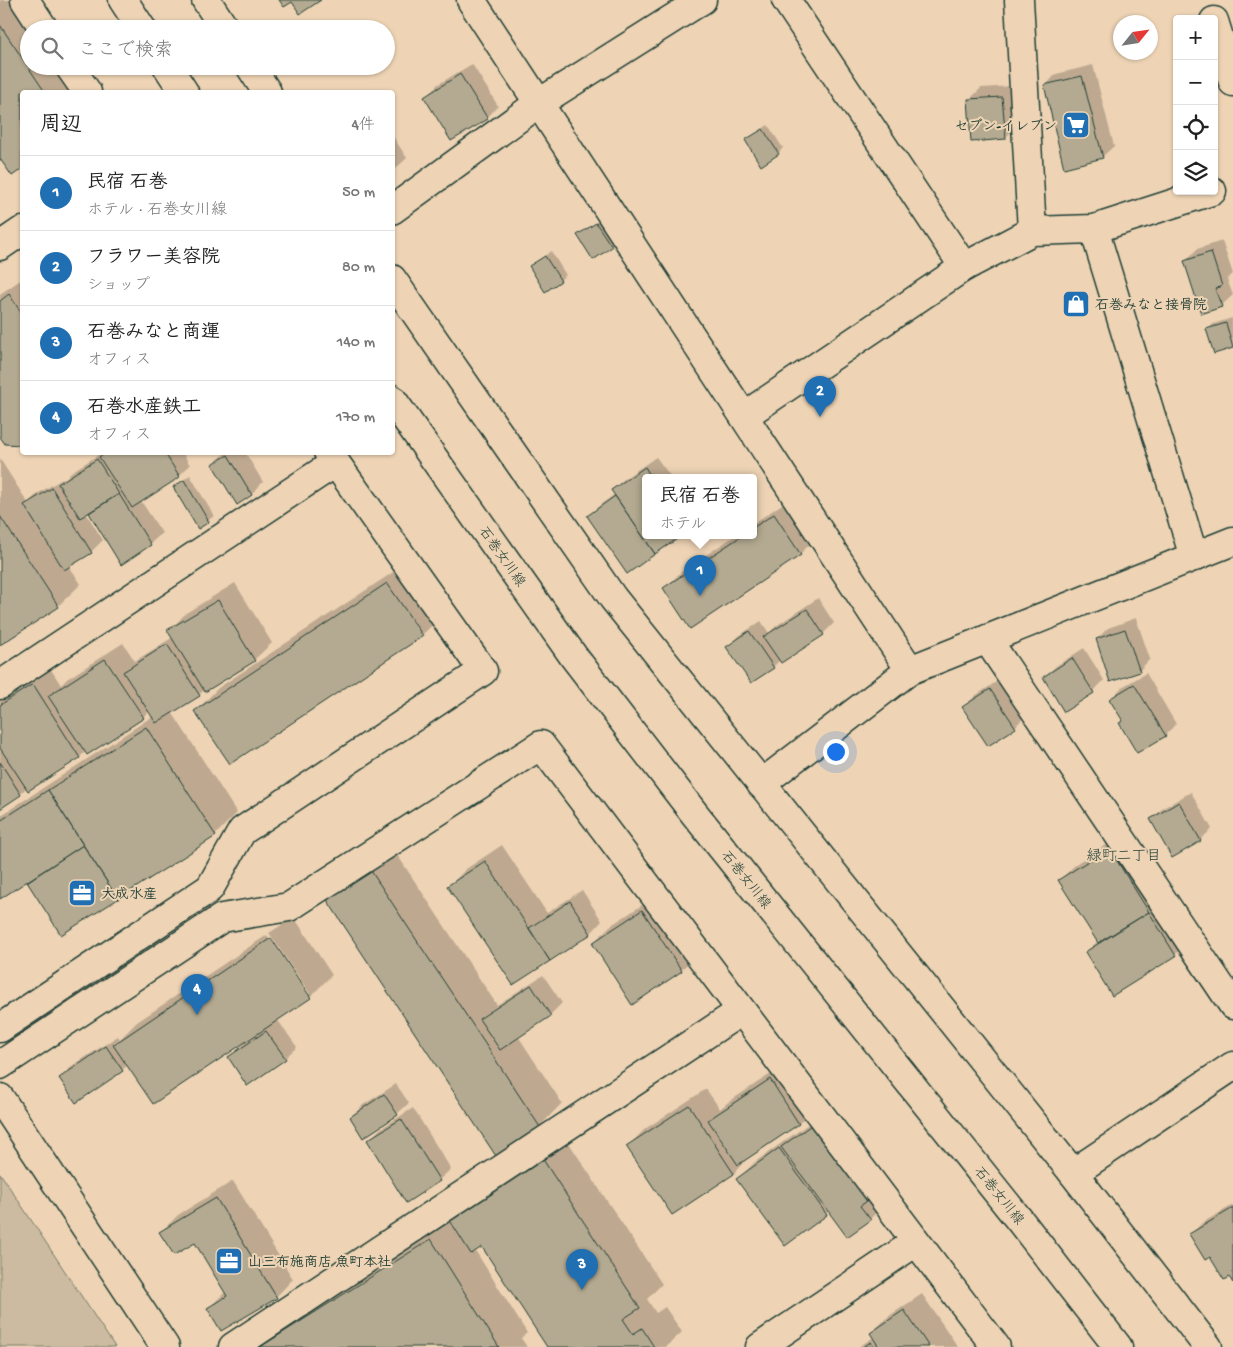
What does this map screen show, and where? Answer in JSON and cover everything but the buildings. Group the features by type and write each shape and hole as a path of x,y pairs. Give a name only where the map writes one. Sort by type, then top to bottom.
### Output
{"main road":[{"path":"25,0 38,20"},
{"path":"123,0 136,20"},
{"path":"206,0 219,20"},
{"path":"471,0 910,670"},
{"path":"395,208 539,103 702,0"},
{"path":"786,0 964,267"},
{"path":"1019,0 1032,231"},
{"path":"1208,0 1212,15"},
{"path":"1218,33 1233,82"},
{"path":"75,75 86,90"},
{"path":"173,75 183,90"},
{"path":"256,75 266,90"},
{"path":"1218,189 1233,184"},
{"path":"744,416 964,267 1032,231 1094,229 1200,195"},
{"path":"1094,229 1194,557"},
{"path":"0,246 20,232"},
{"path":"395,283 613,598 1073,1173 1208,1347"},
{"name":"石巻女川線","path":"395,403 574,657 694,813 1118,1347"},
{"path":"0,685 331,458 483,671 242,831 210,888 0,1028"},
{"path":"761,784 910,670 1233,541"},
{"path":"987,640 1233,1005"},
{"path":"0,1065 222,918 289,908 541,745 996,1347"},
{"path":"233,1347 741,1011"},
{"path":"1073,1173 1233,1066"},
{"path":"0,1098 165,1347"},
{"path":"760,1347 916,1242"}],"shaded area":[{"path":"0,1173 115,1347 0,1347"}],"place":[{"name":"セブン-イレブン","path":"1076,125"},
{"name":"石巻みなと接骨院","path":"1076,304"},
{"name":"フラワー美容院","path":"820,417"},
{"name":"民宿 石巻","path":"700,596"},
{"name":"大成水産","path":"82,893"},
{"name":"石巻水産鉄工","path":"197,1015"},
{"name":"山三布施商店 魚町本社","path":"229,1261"},
{"name":"石巻みなと商運","path":"582,1290"}],"district":[{"name":"緑町二丁目","path":"1124,855"}]}
